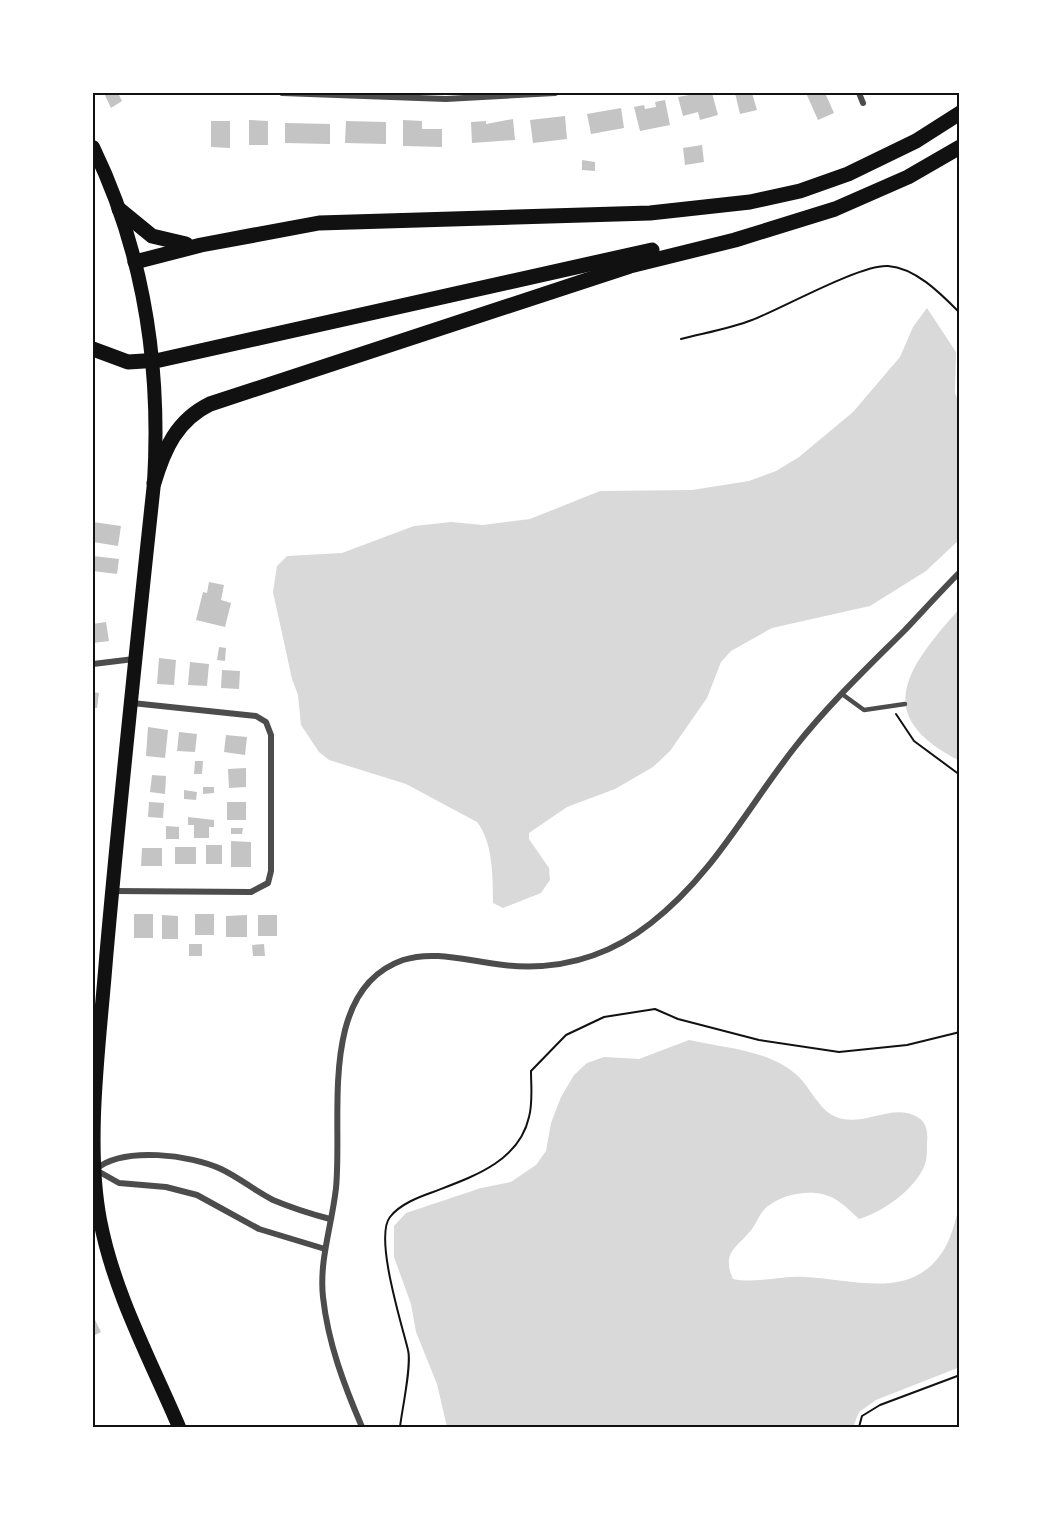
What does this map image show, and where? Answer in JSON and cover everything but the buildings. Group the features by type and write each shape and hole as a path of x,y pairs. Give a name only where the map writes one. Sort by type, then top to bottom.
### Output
{"highway":[{"path":"135,262 201,245 333,222 650,213 750,202 800,191 848,174 901,149 960,113"},
{"path":"154,483 174,434 186,420 210,404 630,266 835,209 883,189 960,147"},
{"path":"119,209 144,231 159,239 201,245"},
{"path":"93,349 128,362 160,360 541,273 784,225"}],"main road":[{"path":"93,147 119,209 135,262 142,291 156,394 154,483 112,891 101,1027 94,1170 100,1218 109,1259 179,1427"}],"street":[{"path":"282,93 446,96 555,93"},
{"path":"859,93 863,102"},
{"path":"362,1427 339,1371 328,1332 322,1281 337,1175 338,1079 341,1043 354,1007 373,979 397,963 416,957 442,956 514,967 547,967 580,960 625,942 664,912 706,871 791,752 842,694 960,572"},
{"path":"93,664 136,658"},
{"path":"112,891 251,892 263,888 268,883 271,871 271,735 266,722 256,716 131,703"},
{"path":"94,1170 118,1157 155,1156 197,1161 222,1169 272,1199 330,1219"},
{"path":"94,1170 119,1183 166,1187 197,1195 259,1230 325,1249"}],"lane":[{"path":"842,694 864,710 905,704"}],"path":[{"path":"681,339 749,321 859,273 886,266 901,268 915,275 960,313"},
{"path":"893,706 897,719 914,741 960,775"},
{"path":"400,1427 409,1352 401,1331 384,1232 390,1217 412,1200 477,1175 502,1159 519,1143 530,1116 531,1071 566,1035 604,1017 655,1009 678,1019 759,1040 839,1052 907,1045 960,1032"},
{"path":"859,1427 862,1416 880,1405 960,1375"}],"shaded area":[{"path":"927,308 956,352 955,393 960,405 960,539 926,571 870,606 772,628 731,651 721,662 707,698 670,751 653,767 615,789 567,807 529,833 529,839 549,868 550,880 541,893 503,908 493,903 489,850 477,822 406,784 329,760 319,752 301,725 298,695 292,679 273,592 277,566 287,556 342,553 414,526 451,522 483,525 530,519 600,491 692,490 749,481 776,471 799,457 853,412 900,357 913,327"},
{"path":"960,608 960,761 931,744 914,726 906,708 906,689 913,670 926,650"},
{"path":"689,1040 747,1051 775,1061 799,1077 827,1112 843,1119 854,1120 898,1112 909,1113 922,1120 927,1132 926,1161 916,1180 899,1197 879,1211 859,1219 838,1201 822,1194 803,1193 784,1197 766,1208 752,1229 732,1251 729,1262 730,1270 733,1279 742,1280 797,1277 866,1283 903,1281 920,1274 934,1262 947,1244 960,1205 960,1367 876,1400 859,1412 853,1427 447,1427 437,1384 416,1332 411,1304 394,1257 394,1226 406,1213 481,1188 511,1182 536,1165 546,1151 551,1123 561,1097 574,1075 587,1063 604,1057 639,1059"}]}
